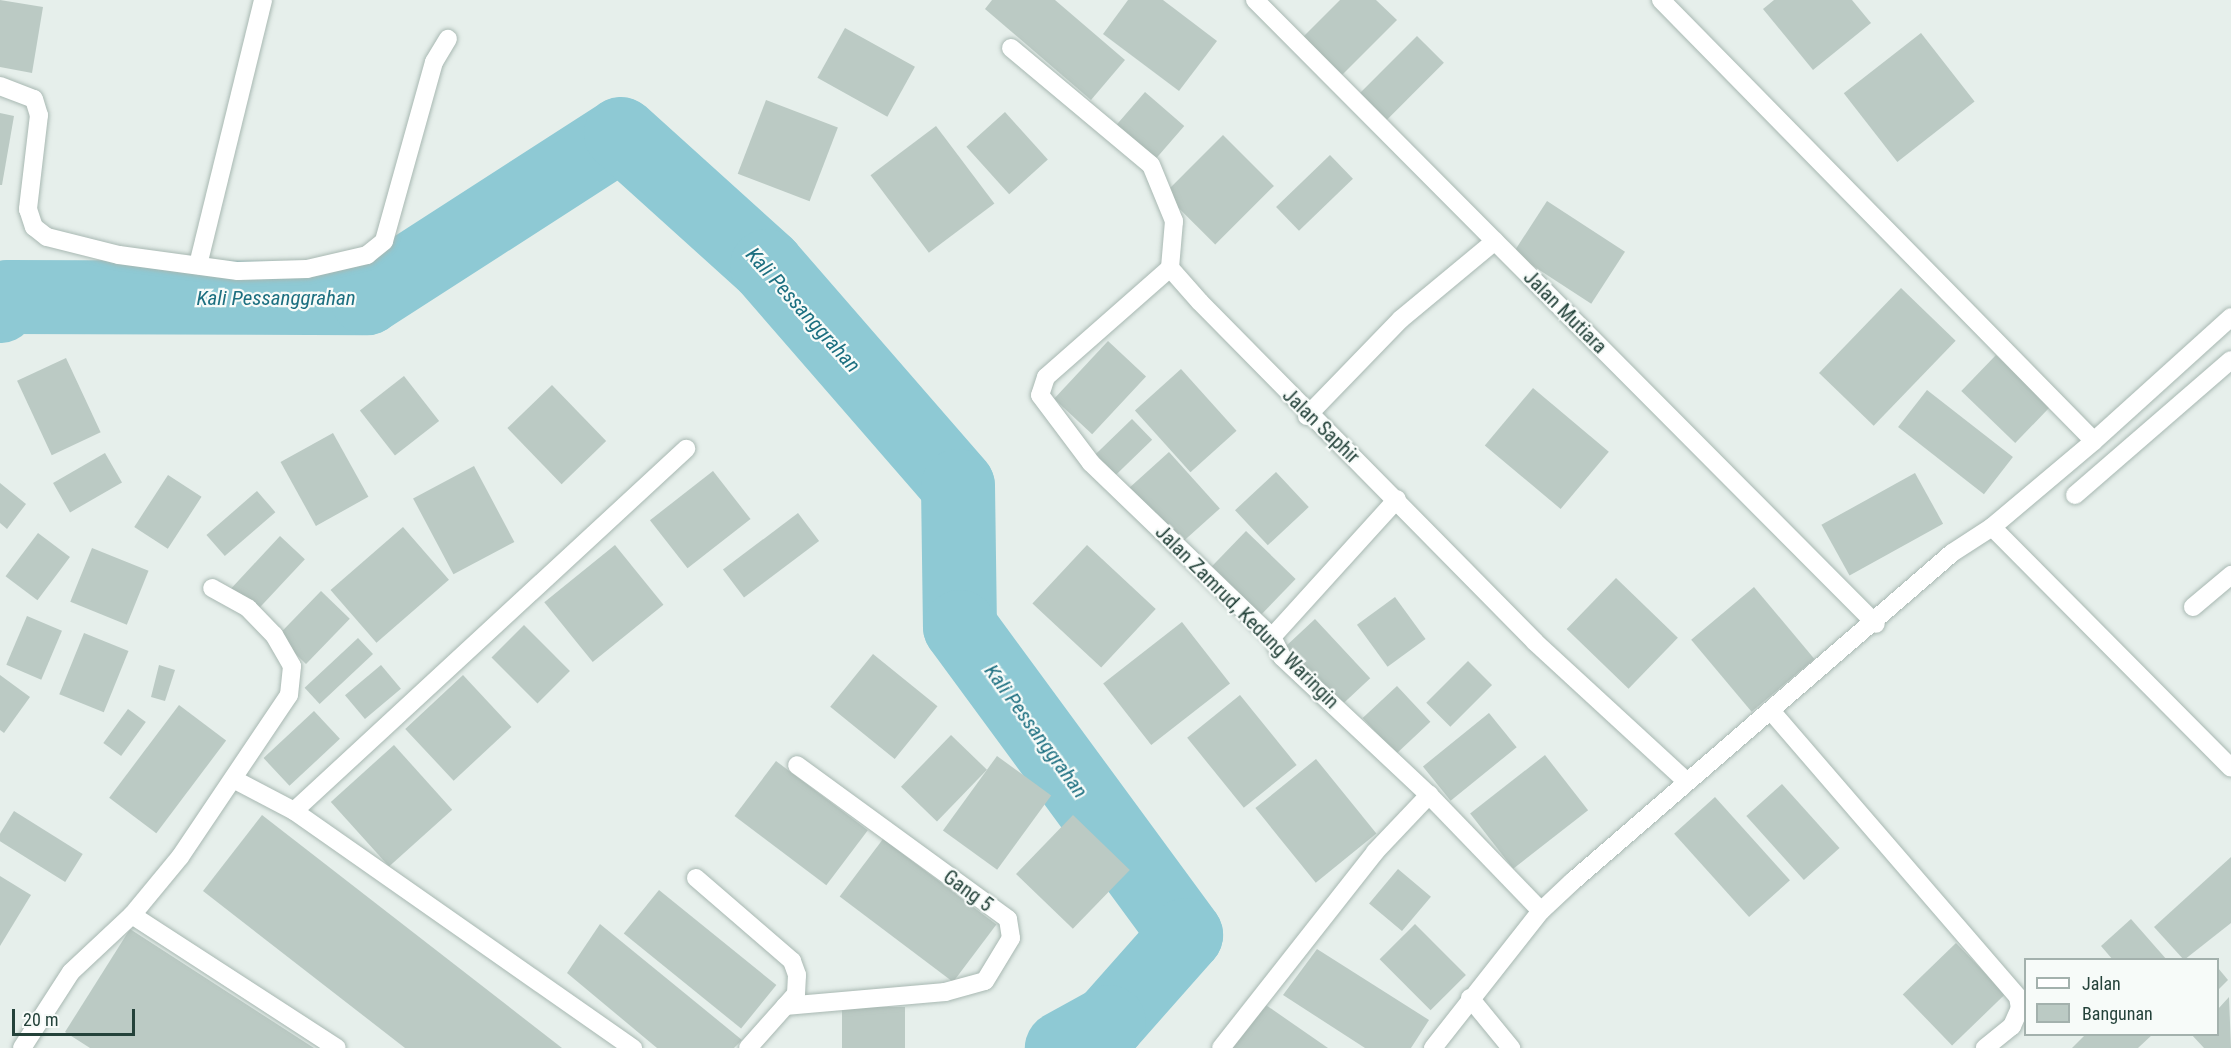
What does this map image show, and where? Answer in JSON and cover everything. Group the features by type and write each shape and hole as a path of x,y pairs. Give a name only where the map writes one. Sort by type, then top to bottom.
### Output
{"street":[{"path":"198,265 263,0"},
{"name":"Jalan Mutiara","path":"1256,0 1876,624"},
{"path":"1661,0 2094,441"},
{"path":"0,86 34,99 39,115 28,209 34,227 76,246 198,265 238,270 306,268 375,250 388,230 434,62 448,39"},
{"path":"1011,48 1151,165 1174,221 1170,268"},
{"path":"1307,416 1401,319 1495,241"},
{"name":"Jalan Saphir","path":"1170,268 1307,416 1397,498 1535,642 1686,781"},
{"name":"Jalan Zamrud, Kedung Waringin","path":"1170,268 1046,377 1040,395 1091,463 1272,637 1282,657 1429,795 1541,911"},
{"path":"1433,1048 1541,911 1686,781 1876,624 1952,553 1992,526 2094,441 2231,317"},
{"path":"2075,495 2231,360"},
{"path":"294,811 686,449"},
{"path":"1272,637 1397,498"},
{"path":"1992,526 2231,768"},
{"path":"2193,607 2231,575"},
{"path":"22,1048 70,972 132,915 235,780 285,702 294,681 292,666 262,619 212,588"},
{"path":"1772,712 2018,997 2020,1008 2012,1026 1985,1048"},
{"name":"Gang 5","path":"785,1006 945,992 985,981 1011,938 1008,919 797,765"},
{"path":"235,780 294,811 633,1048"},
{"path":"1221,1048 1376,852 1429,795"},
{"path":"696,878 792,960 796,994 748,1048"},
{"path":"132,915 337,1048"},
{"path":"1470,999 1511,1048"}],"building":[{"path":"0,0 43,7 32,73 0,67"},
{"path":"992,0 1055,0 1125,60 1091,100 985,9"},
{"path":"1128,0 1163,0 1217,41 1179,91 1103,34"},
{"path":"1340,0 1376,0 1397,20 1341,76 1303,37"},
{"path":"1774,0 1852,0 1871,23 1813,70 1763,9"},
{"path":"845,28 915,67 887,117 817,78"},
{"path":"1921,33 1975,102 1897,162 1844,93"},
{"path":"1417,36 1444,63 1385,122 1358,95"},
{"path":"1145,92 1184,126 1155,159 1116,125"},
{"path":"766,100 838,128 810,201 738,174"},
{"path":"1005,112 1048,160 1009,194 966,147"},
{"path":"0,113 14,116 2,185 0,185"},
{"path":"936,126 994,203 929,253 871,175"},
{"path":"1223,135 1274,186 1215,245 1164,194"},
{"path":"1330,155 1353,179 1299,231 1276,207"},
{"path":"1547,201 1625,252 1591,304 1513,253"},
{"path":"1901,288 1956,341 1874,426 1819,373"},
{"path":"1108,341 1146,376 1092,434 1054,399"},
{"path":"1996,355 2050,407 2015,443 1961,391"},
{"path":"66,358 101,432 52,455 17,381"},
{"path":"1181,369 1237,431 1190,472 1135,410"},
{"path":"404,376 439,421 395,455 360,410"},
{"path":"552,385 606,441 562,484 507,428"},
{"path":"1533,388 1609,452 1561,509 1485,445"},
{"path":"1927,390 2013,457 1984,494 1898,427"},
{"path":"1132,419 1152,440 1112,479 1092,458"},
{"path":"333,433 368,497 316,526 281,462"},
{"path":"1169,452 1220,508 1180,545 1129,488"},
{"path":"105,453 122,482 70,512 53,483"},
{"path":"474,466 514,542 453,574 413,498"},
{"path":"713,471 751,519 688,568 650,520"},
{"path":"1276,472 1309,507 1268,545 1235,510"},
{"path":"1915,473 1943,524 1850,576 1821,525"},
{"path":"168,475 202,497 168,549 134,527"},
{"path":"0,483 26,504 7,529 0,523"},
{"path":"257,491 275,512 225,556 206,535"},
{"path":"798,513 819,541 744,598 723,570"},
{"path":"403,527 449,580 376,643 331,590"},
{"path":"1246,531 1296,579 1262,614 1212,566"},
{"path":"38,533 70,557 37,600 6,576"},
{"path":"280,536 305,559 256,612 231,589"},
{"path":"615,545 663,605 593,662 544,602"},
{"path":"1087,545 1156,609 1101,668 1032,604"},
{"path":"92,548 149,571 127,625 70,602"},
{"path":"1616,578 1678,638 1629,689 1567,629"},
{"path":"1754,587 1814,659 1752,712 1691,640"},
{"path":"321,591 350,619 306,664 277,636"},
{"path":"1395,597 1426,639 1388,667 1357,625"},
{"path":"27,616 62,631 41,680 6,665"},
{"path":"1315,619 1370,678 1340,706 1285,647"},
{"path":"1182,622 1230,683 1151,745 1103,684"},
{"path":"524,625 570,671 537,703 491,658"},
{"path":"84,633 129,651 104,712 59,694"},
{"path":"358,638 373,654 320,704 305,688"},
{"path":"873,654 938,706 895,759 830,707"},
{"path":"1468,661 1492,685 1450,727 1426,703"},
{"path":"159,665 175,670 165,701 151,697"},
{"path":"381,665 401,689 365,719 345,695"},
{"path":"0,675 30,697 4,733 0,730"},
{"path":"463,675 511,727 454,781 405,729"},
{"path":"1397,686 1430,722 1396,754 1363,718"},
{"path":"1240,695 1297,765 1244,808 1187,738"},
{"path":"179,705 226,741 156,833 109,798"},
{"path":"128,709 146,722 121,756 103,743"},
{"path":"314,711 340,739 289,786 264,758"},
{"path":"1489,713 1517,747 1451,801 1423,766"},
{"path":"951,735 987,770 937,822 901,787"},
{"path":"394,745 452,810 389,867 331,802"},
{"path":"1545,755 1588,810 1513,869 1470,813"},
{"path":"997,756 1051,795 997,870 943,830"},
{"path":"1316,759 1376,834 1316,883 1255,808"},
{"path":"776,761 868,830 826,885 734,816"},
{"path":"1782,784 1840,848 1804,880 1746,816"},
{"path":"1715,797 1790,880 1749,917 1674,834"},
{"path":"14,811 83,854 65,882 0,841 0,833"},
{"path":"262,815 562,1048 405,1048 203,891"},
{"path":"1073,815 1130,870 1073,929 1016,874"},
{"path":"883,839 996,924 953,982 840,897"},
{"path":"2231,857 2231,923 2187,958 2182,958 2154,927"},
{"path":"1398,869 1431,897 1402,931 1369,903"},
{"path":"0,876 31,895 0,946"},
{"path":"659,890 776,985 741,1029 624,934"},
{"path":"2131,919 2165,958 2111,958 2101,946"},
{"path":"600,924 742,1040 734,1048 657,1048 567,973"},
{"path":"1415,924 1466,975 1431,1010 1380,959"},
{"path":"130,929 314,1048 90,1048 65,1032"},
{"path":"1956,943 2005,994 1952,1045 1903,994"},
{"path":"1317,949 1429,1020 1411,1048 1365,1048 1283,995"},
{"path":"2219,969 2228,980 2219,989"},
{"path":"2229,997 2231,1048 2204,1048 2193,1036 2219,1036 2219,1008"},
{"path":"1263,1003 1328,1048 1232,1048"},
{"path":"842,1007 905,1007 905,1048 842,1048"},
{"path":"2084,1036 2151,1036 2138,1048 2072,1048"}],"waterway":[{"name":"Kali Pessanggrahan","path":"0,306 8,297 367,298 621,134 767,266 958,486 960,627 1186,935 1109,1022 1062,1048"}]}
